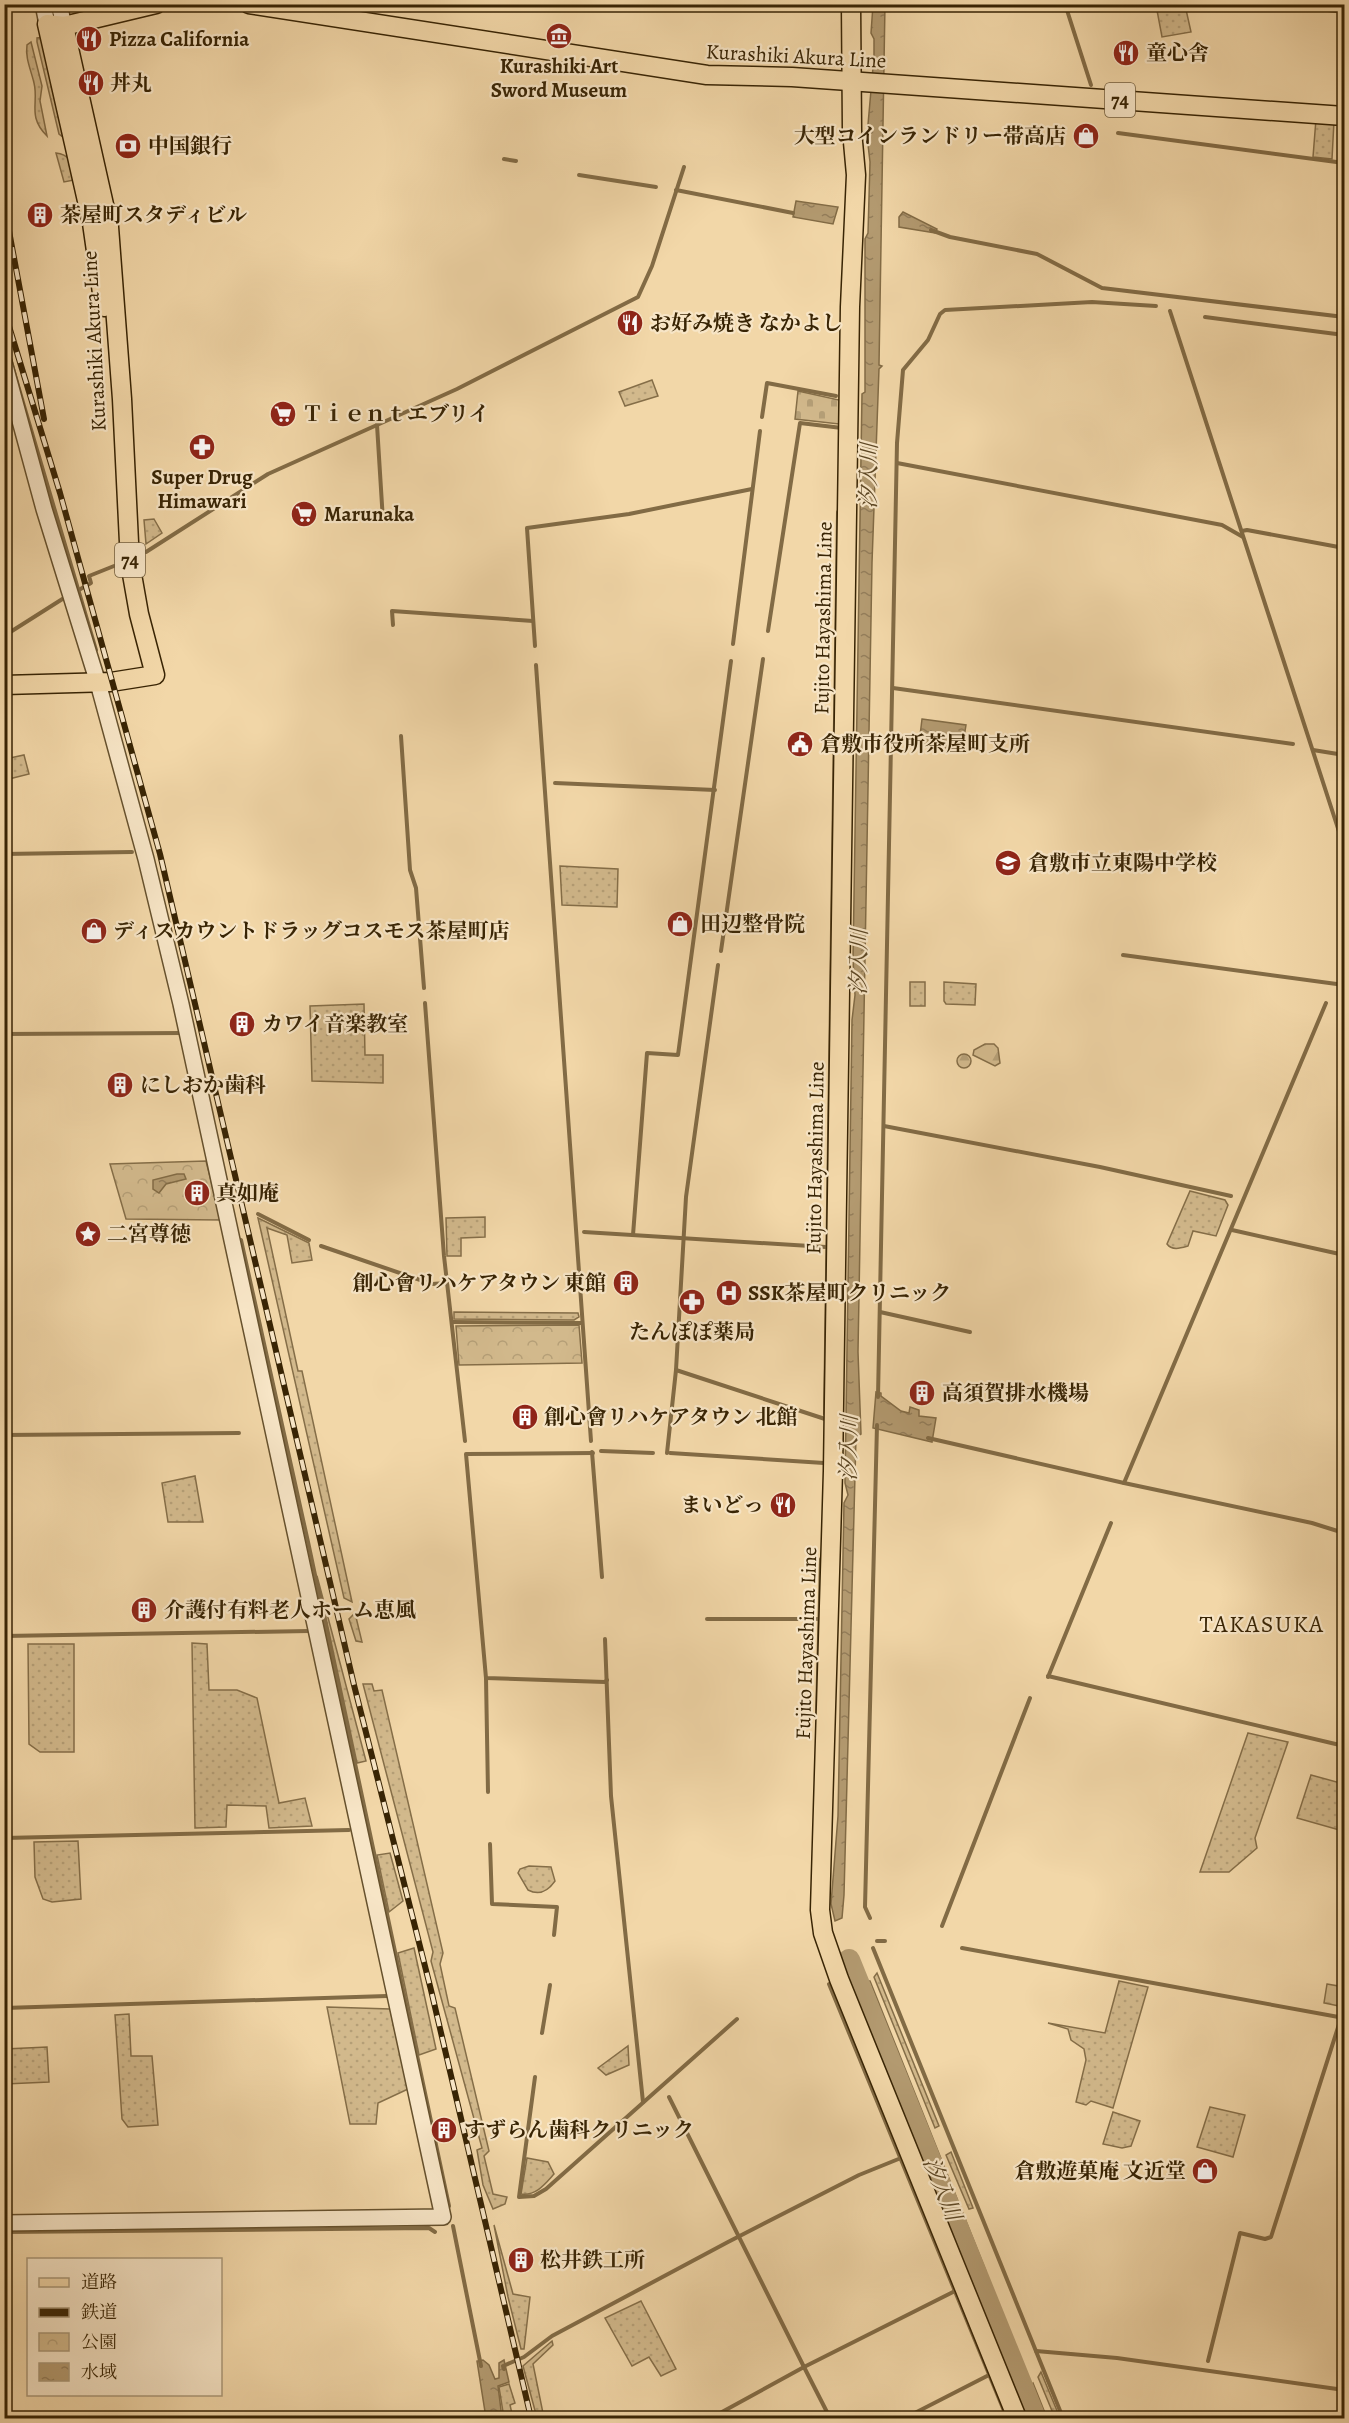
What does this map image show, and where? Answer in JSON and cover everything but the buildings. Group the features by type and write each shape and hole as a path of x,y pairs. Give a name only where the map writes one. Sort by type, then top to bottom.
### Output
{"main road":[{"path":"56,25 156,4"},
{"name":"Kurashiki Akura Line","path":"249,4 707,75 895,84 1344,116"},
{"name":"Fujito Hayashima Line","path":"851,4 857,82 852,131 856,175 850,307 833,1471 820,1910 823,1933 840,1979 1017,2418"},
{"name":"Kurashiki Akura Line","path":"4,685 98,683 128,681 155,675 132,581 122,442 119,350 106,212 72,68 56,25"},
{"name":"Kurashiki Akura Line","path":"56,25 59,31 58,50 68,95 67,116 92,223 122,442"},
{"path":"72,68 72,93 78,124 78,132 72,140"},
{"path":"105,316 109,300 99,225 106,212"}],"street":[{"path":"43,4 56,25"},
{"path":"56,25 59,4"},
{"path":"4,362 44,509 98,683 146,859 186,1026 443,2217 4,2223"}],"green space":[{"path":"1156,5 1185,5 1191,32 1162,37"},
{"path":"44,37 65,136 63,137 59,134 37,42 37,38"},
{"path":"31,42 42,86 40,101 47,136 35,116 35,90 27,55 27,45"},
{"path":"1316,119 1334,121 1332,159 1313,157"},
{"path":"56,153 69,159 79,179 64,182"},
{"path":"652,380 658,396 625,406 619,392"},
{"path":"798,391 839,400 839,424 795,419"},
{"path":"154,519 162,533 146,544 144,520"},
{"path":"24,755 29,774 5,780 5,759"},
{"path":"560,866 618,869 617,907 562,905"},
{"path":"910,982 925,982 925,1006 910,1006"},
{"path":"944,982 976,984 975,1005 946,1004"},
{"path":"364,1004 365,1055 383,1055 383,1083 312,1081 310,1006"},
{"path":"985,1044 994,1044 998,1048 1000,1063 995,1066 973,1055 974,1050"},
{"path":"964,1054 969,1056 971,1061 969,1066 964,1068 959,1066 957,1061 959,1056"},
{"path":"206,1161 221,1220 126,1219 110,1164"},
{"path":"1190,1191 1225,1200 1228,1205 1216,1236 1193,1231 1188,1246 1171,1248 1167,1244"},
{"path":"485,1217 485,1237 461,1238 461,1256 447,1256 446,1218"},
{"path":"258,1218 309,1243 312,1260 292,1263 287,1235 267,1228 298,1371 302,1371 352,1602 344,1598"},
{"path":"454,1312 578,1313 579,1317 574,1320 454,1319"},
{"path":"579,1325 582,1363 459,1365 456,1326"},
{"path":"195,1476 203,1522 168,1522 162,1483"},
{"path":"317,1576 366,1761 357,1763"},
{"path":"355,1613 362,1642 356,1641 349,1619"},
{"path":"192,1643 207,1644 209,1690 237,1690 257,1698 279,1803 305,1798 312,1826 269,1828 266,1806 227,1805 226,1827 195,1828"},
{"path":"28,1644 74,1644 74,1752 40,1752 29,1744"},
{"path":"363,1684 372,1684 374,1691 382,1690 443,1953 440,1964 449,2006 455,2008 489,2151 484,2156 493,2194 507,2197 505,2204 493,2209 483,2185 477,2150 482,2148 431,1961 433,1952"},
{"path":"1248,1733 1288,1742 1255,1838 1257,1848 1229,1872 1200,1872"},
{"path":"1311,1775 1344,1784 1343,1831 1297,1818"},
{"path":"78,1841 81,1899 52,1902 43,1899 35,1877 34,1842"},
{"path":"390,1853 403,1901 389,1912 377,1855"},
{"path":"529,1866 551,1867 555,1881 543,1892 536,1893 528,1890 518,1873 520,1869"},
{"path":"414,1948 436,2049 419,2055 398,1953"},
{"path":"862,1970 867,1981 870,1981 986,2271 981,2273 858,1971"},
{"path":"877,1973 939,2126 935,2128 874,1977"},
{"path":"1119,1981 1148,1987 1113,2108 1091,2101 1086,2105 1076,2102 1086,2060 1084,2049 1071,2040 1068,2029 1048,2023 1105,2033"},
{"path":"1327,1984 1344,1987 1344,2007 1324,2003"},
{"path":"327,2007 390,2009 408,2089 378,2103 376,2124 350,2124"},
{"path":"129,2014 131,2056 152,2056 158,2125 128,2127 122,2119 115,2015"},
{"path":"628,2046 629,2065 606,2075 598,2068"},
{"path":"47,2047 49,2082 5,2084 5,2049"},
{"path":"1210,2107 1245,2115 1233,2157 1197,2147"},
{"path":"1113,2112 1140,2121 1131,2146 1122,2148 1103,2144"},
{"path":"951,2152 973,2208 969,2209 946,2155"},
{"path":"527,2158 548,2162 554,2174 536,2191 521,2194"},
{"path":"494,2225 513,2294 530,2297 524,2349 521,2349 508,2297"},
{"path":"641,2301 676,2369 661,2376 649,2357 632,2366 605,2318"},
{"path":"552,2341 553,2345 533,2364 544,2418 537,2418 523,2366"},
{"path":"1041,2372 1060,2418 1055,2418 1038,2377"},
{"path":"1033,2383 1047,2418 1041,2418 1029,2387"},
{"path":"509,2384 515,2403 510,2405 513,2418 504,2418 499,2387"}],"water":[{"path":"885,4 879,365 882,366 879,369 872,563 858,1352 861,1434 856,1437 844,1895 842,1918 835,1921 831,1904 838,1816 844,1503 848,1495 845,1483 852,1020 855,995 853,959 862,394 865,392 865,239 868,233 870,162 867,136 874,56 874,39 871,33 873,5"},
{"path":"796,201 838,207 833,224 793,217"},
{"path":"903,212 937,229 935,233 899,227 899,217"},
{"path":"922,719 966,725 962,750 919,744"},
{"path":"184,1174 186,1179 166,1184 159,1193 153,1189 153,1180"},
{"path":"876,1392 881,1393 881,1396 901,1411 909,1413 910,1407 919,1410 919,1416 936,1418 932,1442 873,1428"},
{"path":"483,2360 489,2365 495,2379 499,2378 499,2363 504,2360 509,2382 498,2386 502,2418 486,2418 477,2361"}],"waterway":[{"path":"1065,4 1091,85"},
{"path":"1279,4 1344,12"},
{"path":"1118,133 1344,163"},
{"path":"504,159 516,161"},
{"path":"146,552 268,474 457,389 638,297 652,266 684,167"},
{"path":"579,175 656,187"},
{"path":"676,190 793,213"},
{"path":"931,230 950,237 1037,254 1102,288 1344,317"},
{"path":"878,1397 897,443 903,370 928,340 940,314 945,310 1092,302 1156,306"},
{"path":"1170,311 1344,847"},
{"path":"1205,317 1344,335"},
{"path":"4,338 96,650"},
{"path":"762,417 767,383 836,396"},
{"path":"768,631 800,423 842,428"},
{"path":"377,425 383,521"},
{"path":"733,644 760,431"},
{"path":"897,463 1222,525 1243,537"},
{"path":"535,646 527,528 629,514 752,489"},
{"path":"825,1414 838,512"},
{"path":"1242,531 1247,530 1344,548"},
{"path":"77,591 91,583 89,576 114,566"},
{"path":"4,636 64,598"},
{"path":"393,625 392,611 533,621"},
{"path":"721,951 763,659"},
{"path":"633,1235 647,1053 678,1055 731,661"},
{"path":"536,665 591,1441"},
{"path":"893,688 1293,744"},
{"path":"401,736 410,870 416,888 424,988"},
{"path":"1313,750 1344,755"},
{"path":"555,783 715,790"},
{"path":"4,854 132,852"},
{"path":"1123,955 1344,985"},
{"path":"667,1453 676,1370 686,1197 718,965"},
{"path":"425,1003 444,1256 465,1441"},
{"path":"1124,1483 1326,1003"},
{"path":"4,1034 183,1033"},
{"path":"884,1126 1100,1167 1231,1196"},
{"path":"258,1214 309,1240"},
{"path":"1232,1230 1344,1255"},
{"path":"584,1232 826,1247"},
{"path":"241,1240 308,1542 449,2206"},
{"path":"321,1246 432,1284 447,1283"},
{"path":"880,1312 970,1332"},
{"path":"452,1322 582,1323"},
{"path":"676,1370 825,1419"},
{"path":"870,1918 865,1907 877,1425"},
{"path":"4,1435 239,1433"},
{"path":"928,1438 1312,1523 1344,1533"},
{"path":"601,1451 653,1453"},
{"path":"592,1452 602,1577"},
{"path":"593,1453 466,1454 486,1678 605,1682 607,1680"},
{"path":"670,1453 824,1463"},
{"path":"1048,1677 1111,1523"},
{"path":"817,1713 821,1559"},
{"path":"707,1619 819,1619"},
{"path":"4,1636 309,1631"},
{"path":"605,1639 611,1796 643,2102"},
{"path":"1048,1676 1344,1746"},
{"path":"486,1678 488,1792"},
{"path":"942,1926 1030,1698"},
{"path":"4,1838 349,1830"},
{"path":"490,1844 492,1904 557,1907 554,1935"},
{"path":"877,1941 885,1941"},
{"path":"873,1948 1063,2418"},
{"path":"962,1948 1344,2018"},
{"name":"汐入川","path":"849,1960 1035,2418"},
{"path":"829,1984 1007,2418"},
{"path":"542,2033 550,1985"},
{"path":"4,2008 387,1996"},
{"path":"1208,2361 1240,2233 1265,2239 1271,2237 1341,2018"},
{"path":"535,2077 519,2197 534,2196 546,2189 737,2019"},
{"path":"669,2097 804,2367 955,2291"},
{"path":"504,2369 503,2366 524,2357 552,2336 728,2242 859,2175 901,2158"},
{"path":"453,2226 481,2366"},
{"path":"4,2232 429,2228 435,2232"},
{"path":"1036,2351 1117,2358 1344,2390"},
{"path":"711,2418 804,2367 830,2418"},
{"path":"905,2418 989,2375"}],"railway":[{"path":"4,204 44,419"},
{"path":"4,310 60,493 160,854 354,1685 431,1990 531,2418"}],"place":[{"name":"Kurashiki Art Sword Museum","path":"559,36"},
{"name":"Pizza California","path":"89,39"},
{"name":"童心舎","path":"1126,53"},
{"name":"丼丸","path":"91,83"},
{"name":"大型コインランドリー帯高店","path":"1086,136"},
{"name":"中国銀行","path":"128,146"},
{"name":"茶屋町スタディビル","path":"40,215"},
{"name":"お好み焼き なかよし","path":"630,323"},
{"name":"Ｔｉｅｎｔエブリイ","path":"283,414"},
{"name":"Super Drug Himawari","path":"202,447"},
{"name":"Marunaka","path":"304,514"},
{"name":"倉敷市役所茶屋町支所","path":"800,744"},
{"name":"倉敷市立東陽中学校","path":"1008,863"},
{"name":"田辺整骨院","path":"680,924"},
{"name":"ディスカウントドラッグコスモス茶屋町店","path":"94,931"},
{"name":"カワイ音楽教室","path":"242,1024"},
{"name":"にしおか歯科","path":"120,1085"},
{"name":"真如庵","path":"197,1193"},
{"name":"二宮尊徳","path":"88,1234"},
{"name":"創心會リハケアタウン 東館","path":"626,1283"},
{"name":"SSK茶屋町クリニック","path":"729,1293"},
{"name":"たんぽぽ薬局","path":"692,1302"},
{"name":"高須賀排水機場","path":"922,1393"},
{"name":"創心會リハケアタウン 北館","path":"525,1417"},
{"name":"まいどっ","path":"783,1505"},
{"name":"介護付有料老人ホーム恵風","path":"144,1610"},
{"name":"すずらん歯科クリニック","path":"444,2130"},
{"name":"倉敷遊菓庵 文近堂","path":"1205,2171"},
{"name":"松井鉄工所","path":"521,2260"}],"district":[{"name":"TAKASUKA","path":"1262,1624"}]}
